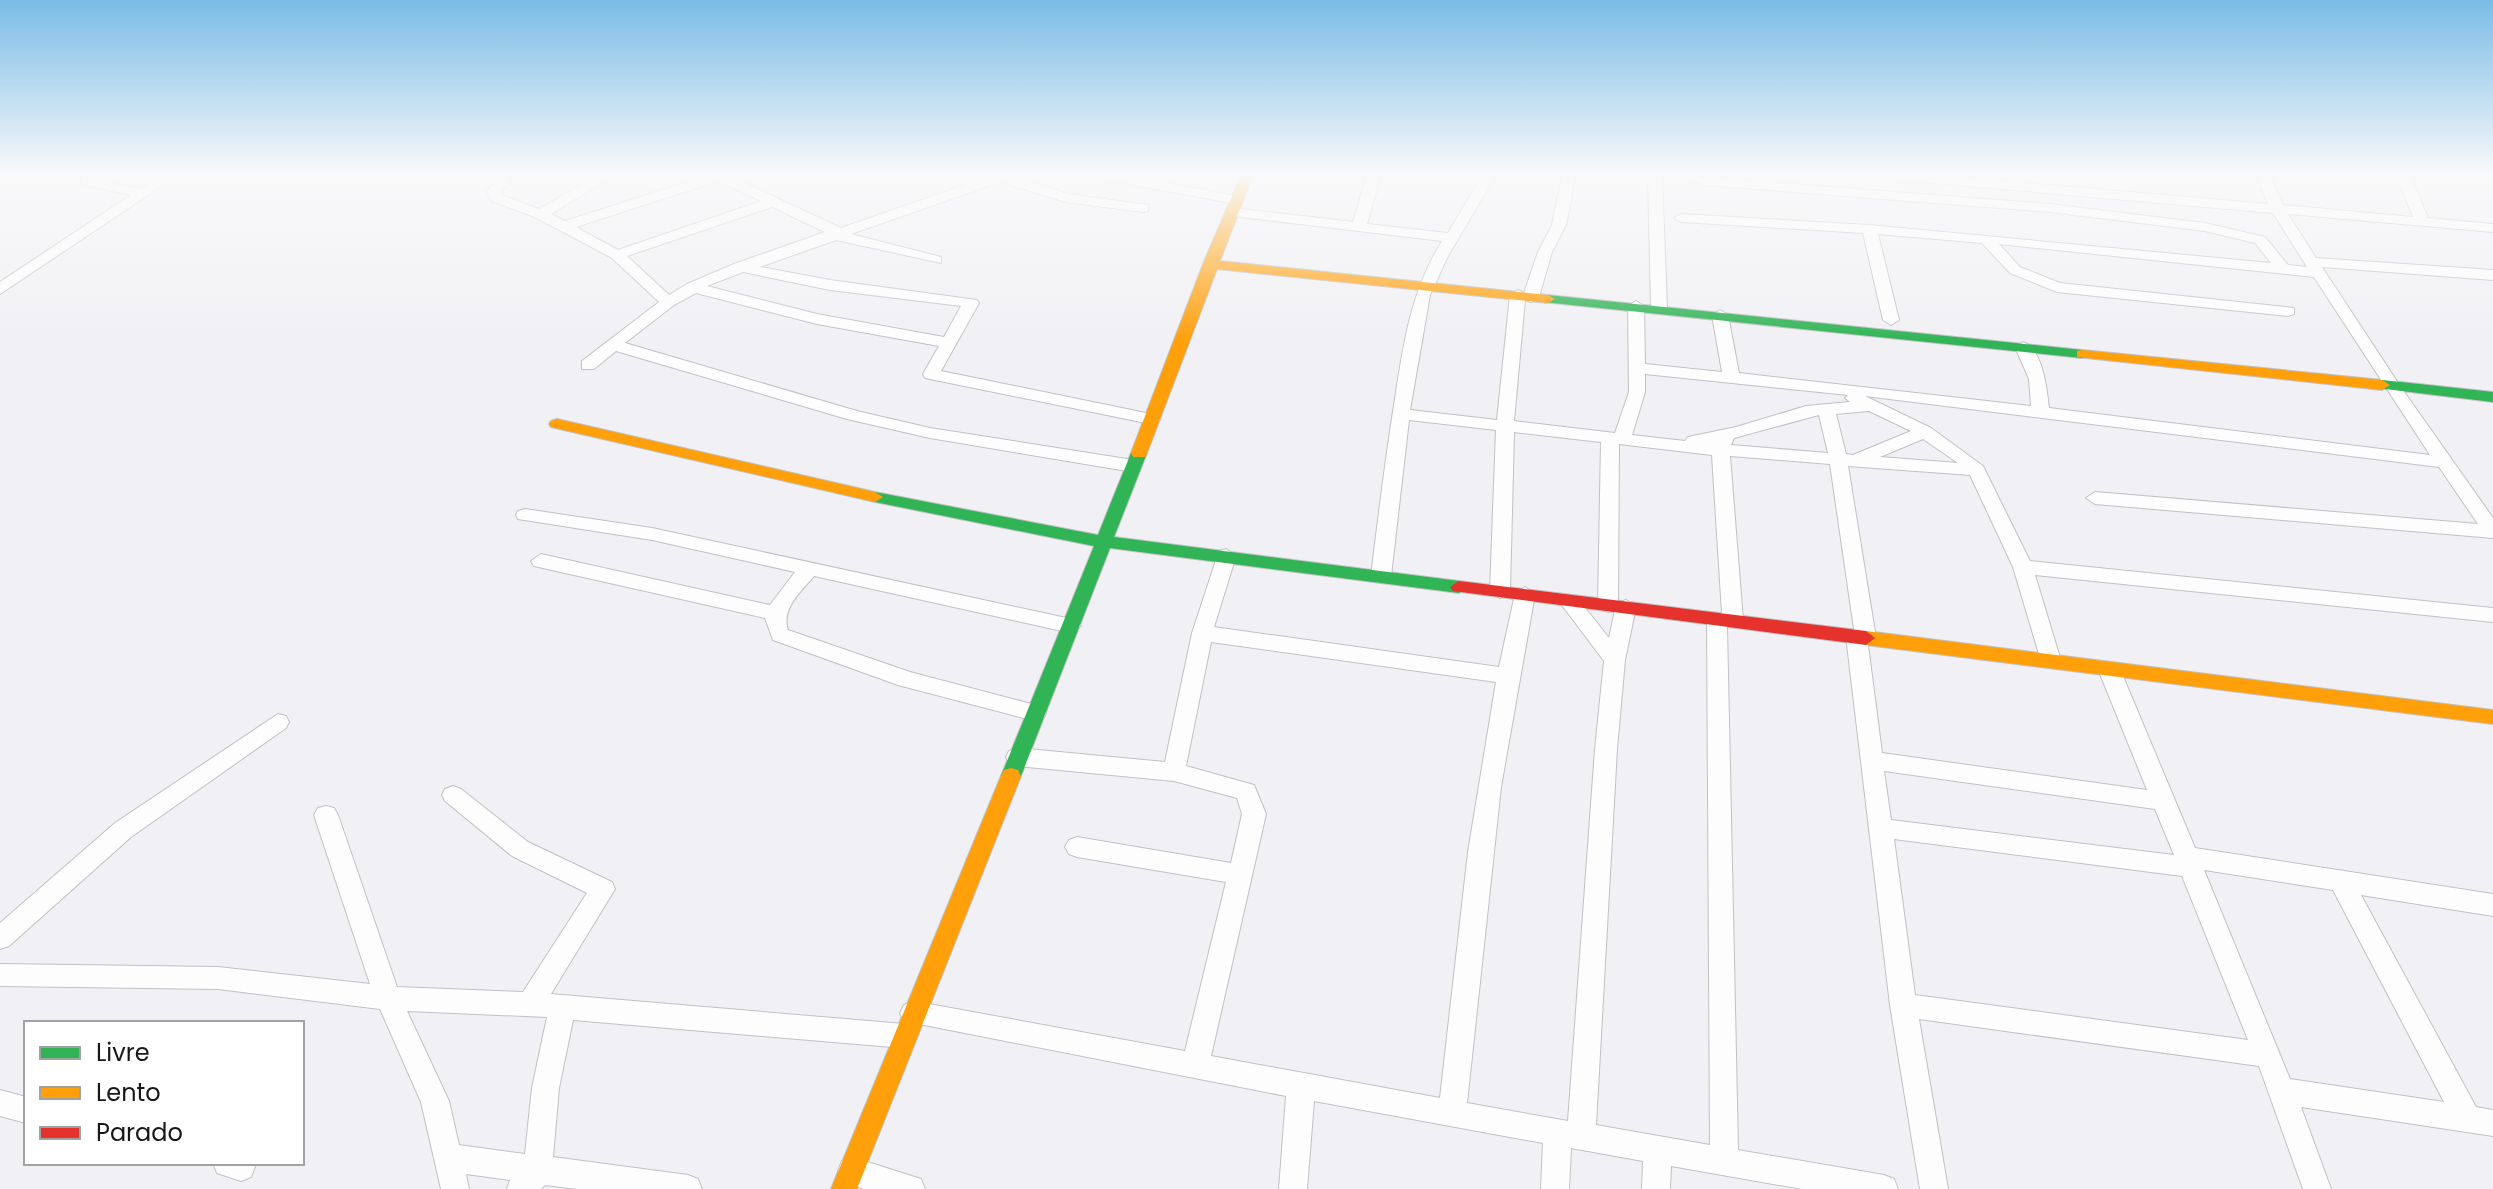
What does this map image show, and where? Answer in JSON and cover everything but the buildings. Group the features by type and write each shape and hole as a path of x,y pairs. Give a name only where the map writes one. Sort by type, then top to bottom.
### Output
{"street":[{"path":"0,289 88,230"},
{"path":"573,230 617,255 668,302"},
{"path":"617,255 689,230"},
{"path":"829,230 936,260"},
{"path":"588,365 668,302 692,287 841,230"},
{"path":"911,1189 848,1180 1105,542 1224,230"},
{"path":"1388,230 1450,238"},
{"path":"1381,576 1400,414 1426,285 1455,230"},
{"path":"1500,591 1505,424 1524,296 1556,230"},
{"path":"1657,230 1659,308"},
{"path":"1869,230 1891,320"},
{"path":"1995,230 2015,270 2057,287 2288,311"},
{"path":"2024,230 2282,268 2493,275"},
{"path":"2227,230 2265,245 2282,268"},
{"path":"2291,230 2392,387 2493,532"},
{"path":"1210,264 1659,308 2493,397"},
{"path":"739,267 971,303 931,374 1151,419"},
{"path":"731,297 759,272"},
{"path":"692,287 817,319 949,343"},
{"path":"1555,1189 1569,1135 1615,660 1616,438 1633,413 1637,368 1636,306"},
{"path":"1720,315 1731,378"},
{"path":"613,345 853,415 930,433 1133,466"},
{"path":"2023,347 2037,379 2041,414"},
{"path":"1637,368 1731,378 1874,406 1925,432 1977,470 2023,567 2051,661"},
{"path":"1723,443 1829,398 1950,400 2041,414 2444,462"},
{"path":"1829,398 1846,460 1880,828 1903,1005 1934,1189"},
{"path":"1400,414 1675,445 1723,443 1846,460 1977,470"},
{"path":"557,424 818,486 1105,542 2493,717"},
{"path":"1846,460 1925,432"},
{"path":"1723,443 1724,1162"},
{"path":"2095,498 2493,532"},
{"path":"525,515 652,534 1071,626"},
{"path":"1174,772 1202,633 1226,556"},
{"path":"541,561 774,613"},
{"path":"2023,567 2493,615"},
{"path":"810,568 774,613 776,631 785,637 857,659 906,679 1035,713"},
{"path":"1452,1114 1468,953 1506,676 1525,594"},
{"path":"1568,600 1615,660"},
{"path":"1202,633 1506,676"},
{"path":"2109,669 2268,1055 2317,1189"},
{"path":"0,938 123,830 278,722"},
{"path":"1017,757 1174,772 1237,786 1251,798 1254,814 1242,875 1195,1067"},
{"path":"1872,760 2163,801"},
{"path":"453,795 520,849 603,889 530,1004"},
{"path":"326,815 388,998 435,1101 455,1189"},
{"path":"1880,828 2341,881 2493,905"},
{"path":"1077,847 1242,875"},
{"path":"2341,881 2481,1121"},
{"path":"0,975 218,978 388,998 909,1025 1195,1067 1724,1162 1807,1182 1884,1189"},
{"path":"1903,1005 2268,1055"},
{"path":"530,1179 545,1073 563,1007"},
{"path":"1293,1189 1301,1085"},
{"path":"2282,1091 2481,1121"},
{"path":"0,1103 24,1109"},
{"path":"1656,1189 1657,1150"},
{"path":"448,1158 530,1179 688,1189"}],"traffic: fast":[{"path":"1548,299 2082,354"},
{"path":"2382,385 2493,397"},
{"path":"1011,776 1139,453"},
{"path":"875,497 1105,542 1459,587"}],"traffic: slow":[{"path":"1139,453 1225,230"},
{"path":"1210,264 1548,299"},
{"path":"2082,354 2382,385"},
{"path":"557,424 875,497"},
{"path":"1866,638 2493,717"},
{"path":"844,1189 1011,776"}],"traffic: jam":[{"path":"1459,587 1866,638"}]}
